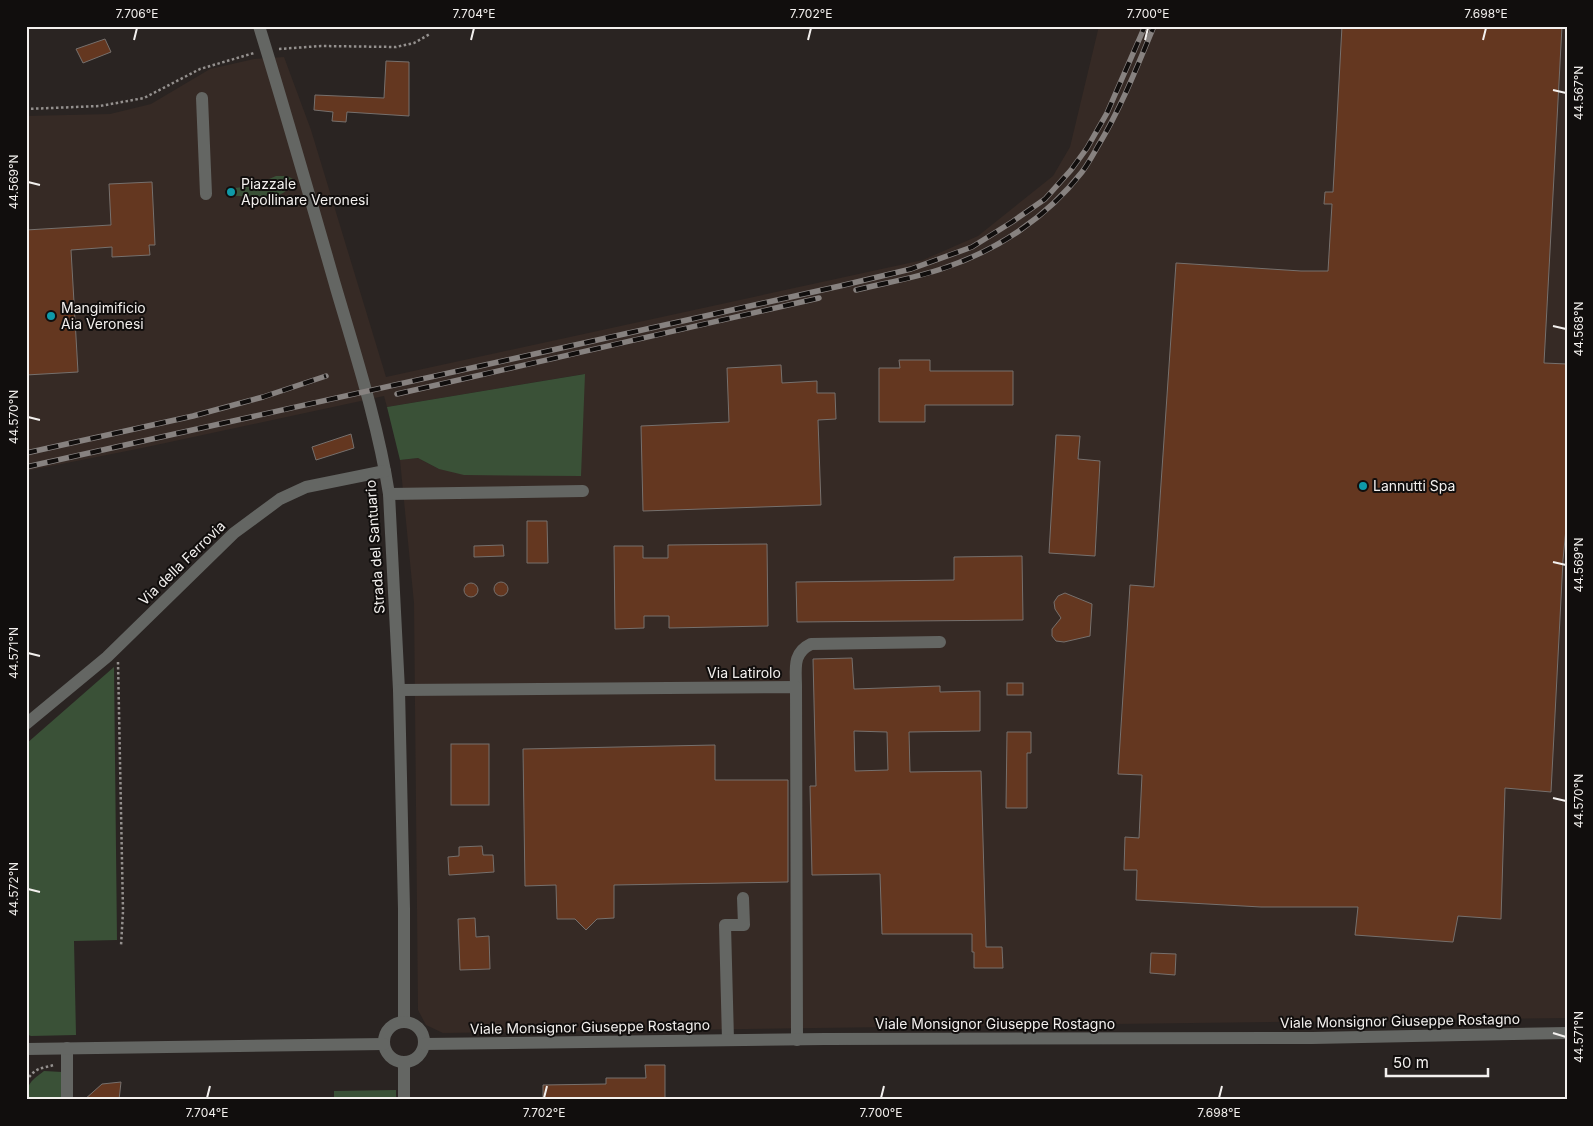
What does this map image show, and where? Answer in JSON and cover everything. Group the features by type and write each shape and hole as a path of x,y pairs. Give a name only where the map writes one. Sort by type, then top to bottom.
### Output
{"street":[{"name":"Strada del Santuario","path":"259,26 366,391 389,494 399,690 404,909 404,1022"},
{"path":"202,98 206,194"},
{"name":"Via della Ferrovia","path":"26,724 116,649 234,533 280,499 306,487 385,471"},
{"path":"389,494 583,491"},
{"path":"796,687 797,657 802,648 810,644 940,642"},
{"name":"Via Latirolo","path":"399,690 796,687 797,1040"},
{"path":"728,1040 725,925 744,925 743,898"},
{"path":"404,1022 416,1026 420,1031 424,1044 420,1054 410,1061 404,1062 393,1059 388,1055 384,1044 387,1032 391,1027 404,1022"},
{"name":"Viale Monsignor Giuseppe Rostagno","path":"424,1044 728,1040 1302,1038 1567,1033"},
{"path":"26,1049 384,1044"},
{"path":"63,1048 67,1100"},
{"path":"404,1062 404,1100"}],"path":[{"path":"26,109 100,106 144,98 200,69 266,49 321,46 396,47 414,43 430,34"},
{"path":"116,649 120,667 123,911 121,946"},
{"path":"26,1081 31,1074 41,1067 58,1064 63,1048"}],"shaded area":[{"path":"1099,26 1567,26 1567,1018 443,1033 426,1025 418,1010 414,603 400,460 418,458 439,469 584,374 387,407 384,396 26,471 26,116 110,114 151,104 210,69 254,59 284,57 311,130 386,377 923,260 978,236 1053,176 1070,147"}],"green space":[{"path":"276,176 287,176 293,179 286,191 276,196 226,195 225,189 253,186"},
{"path":"585,374 581,476 464,475 439,469 418,458 400,460 387,407"},
{"path":"114,667 117,940 74,941 76,1035 31,1036 26,1034 26,744"},
{"path":"44,1071 62,1072 61,1100 26,1100 30,1083"},
{"path":"396,1090 396,1100 334,1100 334,1091"}],"building":[{"name":"Lannutti Spa","path":"1342,26 1562,26 1544,363 1567,364 1567,518 1563,560 1551,792 1505,788 1501,919 1458,916 1453,942 1355,935 1358,907 1261,907 1136,900 1137,870 1124,870 1125,837 1139,838 1142,775 1118,774 1130,585 1154,587 1176,263 1328,271 1332,204 1324,204 1325,192 1333,192"},
{"path":"105,39 111,52 83,63 76,49"},
{"path":"386,61 409,62 409,116 347,112 346,122 332,121 333,112 314,110 315,95 384,98"},
{"name":"Mangimificio Aia Veronesi","path":"152,182 155,245 149,245 150,255 112,257 112,247 71,250 78,372 26,375 26,230 111,225 109,184"},
{"path":"899,360 930,360 930,371 1013,371 1013,405 925,405 925,422 879,422 879,368 900,368"},
{"path":"781,365 782,383 817,381 817,393 835,393 836,419 818,420 821,505 643,511 641,426 729,422 727,368"},
{"path":"351,434 354,448 316,460 312,447"},
{"path":"1056,435 1080,436 1078,459 1100,461 1095,556 1049,553"},
{"path":"527,521 547,521 548,563 527,563"},
{"path":"767,544 768,626 669,628 669,616 644,616 644,628 615,629 614,546 643,546 643,558 668,558 668,545"},
{"path":"503,545 504,556 474,557 474,546"},
{"path":"1022,556 1023,620 797,622 796,582 954,580 954,557"},
{"path":"498,582 504,582 508,589 504,596 498,596 494,592 494,586"},
{"path":"468,583 474,583 478,590 474,597 468,597 464,593 464,587"},
{"path":"1065,593 1092,604 1090,636 1064,642 1056,641 1052,636 1052,629 1061,618 1055,609 1054,602 1058,596"},
{"path":"852,658 854,689 940,686 940,692 980,691 980,731 909,732 910,772 981,771 986,947 1002,947 1003,968 974,968 972,934 882,934 880,874 812,875 810,786 816,786 813,659","holes":["854,731 887,732 888,770 855,771"]},
{"path":"1007,683 1023,683 1023,695 1007,695"},
{"path":"1007,732 1031,732 1031,753 1027,753 1027,808 1006,808"},
{"path":"451,744 489,744 489,805 451,805"},
{"path":"715,745 715,780 788,780 788,882 614,885 614,918 597,919 586,930 575,919 557,919 556,885 525,886 523,749"},
{"path":"482,846 483,855 493,855 494,872 449,875 448,857 459,856 459,847"},
{"path":"475,918 476,937 489,936 490,969 460,970 458,919"},
{"path":"1151,953 1176,954 1175,975 1150,973"},
{"path":"645,1065 665,1065 665,1100 543,1100 543,1085 606,1084 606,1078 646,1078"},
{"path":"121,1082 119,1100 84,1100 102,1084"}],"railway":[{"path":"26,467 840,286 911,269 972,247 1045,199 1071,170 1087,148 1107,113 1145,26"},
{"path":"856,290 922,275 964,261 1002,242 1053,203 1082,172 1106,132 1154,26"},
{"path":"397,394 819,298"},
{"path":"26,453 193,416 263,397 326,376"}],"place":[{"name":"Piazzale Apollinare Veronesi","path":"231,192"},
{"name":"Mangimificio Aia Veronesi","path":"51,316"},
{"name":"Lannutti Spa","path":"1363,486"}]}
